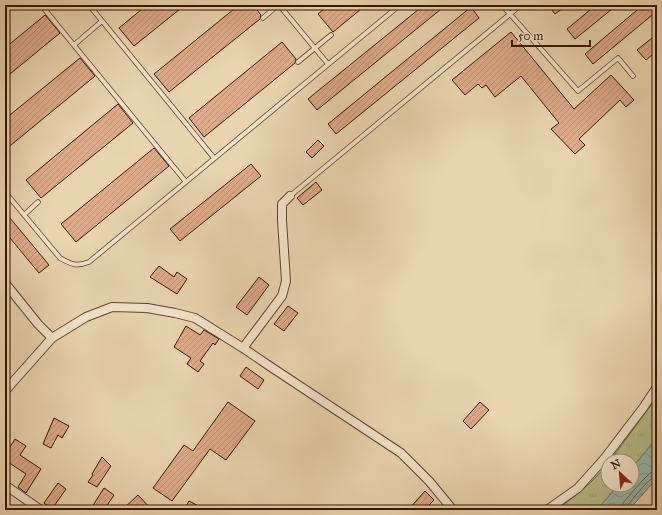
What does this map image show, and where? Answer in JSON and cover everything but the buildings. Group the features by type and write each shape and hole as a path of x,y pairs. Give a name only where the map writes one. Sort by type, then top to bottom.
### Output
{"street":[{"path":"243,348 282,296 286,281 282,204 290,196"},
{"path":"5,283 38,324 52,338"},
{"path":"5,391 52,338 86,317 112,307 147,308 195,318 243,348 401,453 429,481 453,510"},
{"path":"548,510 578,488 604,459 657,387"},
{"path":"5,485 41,510"}],"lane":[{"path":"41,5 186,182"},
{"path":"89,5 214,158"},
{"path":"263,18 279,5 328,64"},
{"path":"5,192 60,258 70,264 80,266 89,262 400,5"},
{"path":"502,5 578,91 618,58 633,76"},
{"path":"290,196 522,5"},
{"path":"74,45 102,21"},
{"path":"298,62 331,35"},
{"path":"24,215 38,202"}],"green space":[{"path":"657,397 657,435 652,444 640,458 640,453 616,453"},
{"path":"600,473 600,493 611,493 597,510 557,510 577,494"}],"water":[{"path":"657,435 657,478 629,510 597,510 611,493 640,493 640,458 652,444"}]}
